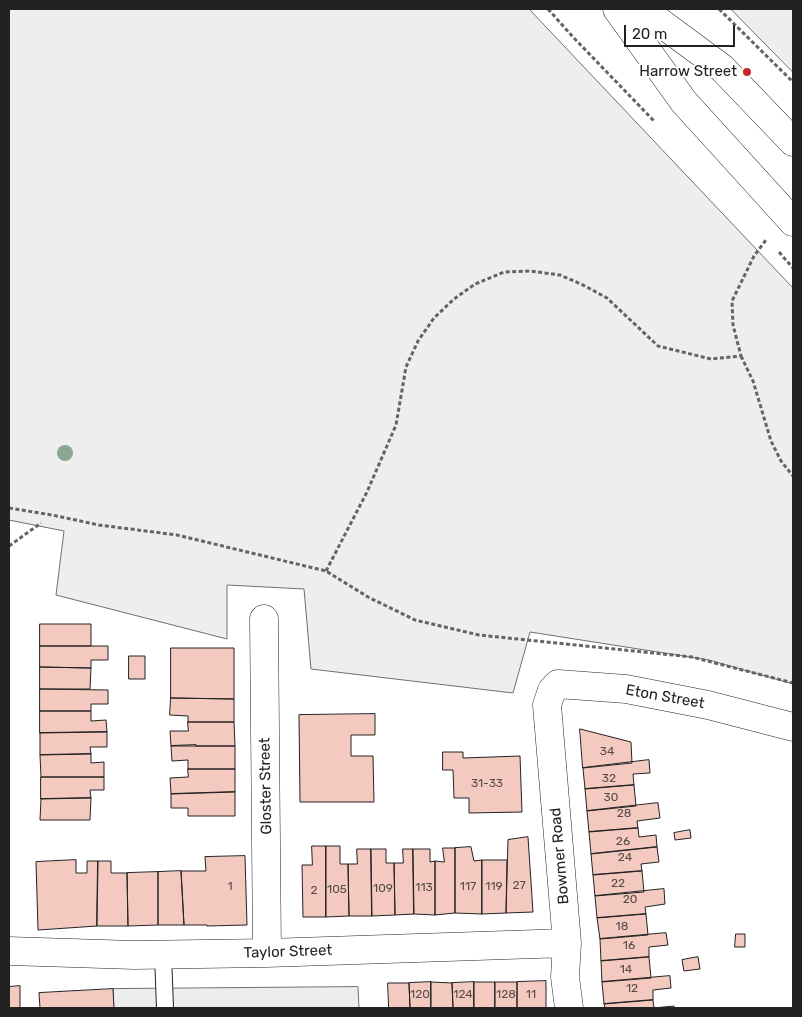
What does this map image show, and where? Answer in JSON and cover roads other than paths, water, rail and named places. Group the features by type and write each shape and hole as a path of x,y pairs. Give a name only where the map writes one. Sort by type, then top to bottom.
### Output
{"street":[{"path":"617,9 684,102 793,222"},
{"path":"642,9 722,68 793,142"},
{"name":"Gloster Street","path":"264,619 267,953"},
{"name":"Eton Street","path":"547,705 552,690 558,684 626,689 708,705 793,727"},
{"name":"Bowmer Road","path":"547,705 567,943 565,977 569,1008"},
{"name":"Taylor Street","path":"9,951 163,955 567,943"}],"lane":[{"path":"163,955 165,1008"}],"place":[{"name":"Harrow Street","path":"747,72"}]}
